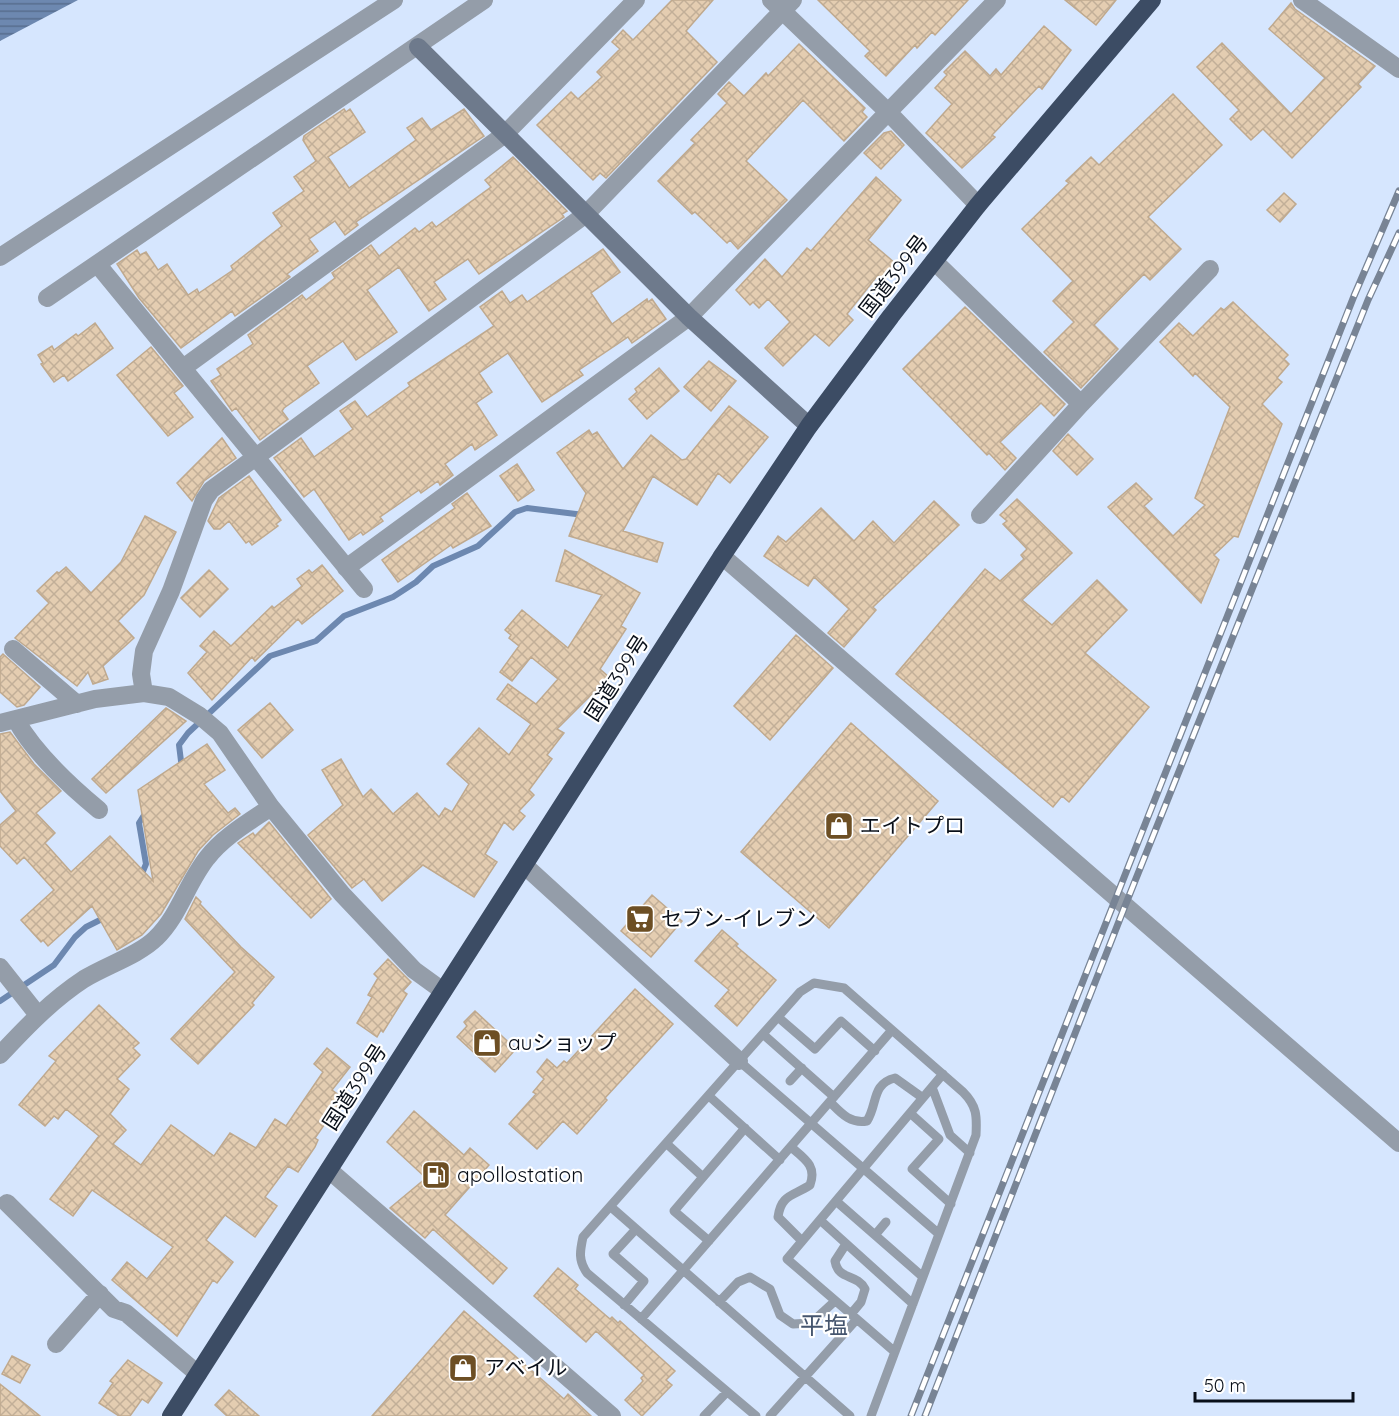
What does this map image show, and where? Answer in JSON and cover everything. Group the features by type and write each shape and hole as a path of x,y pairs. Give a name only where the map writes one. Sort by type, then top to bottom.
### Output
{"highway":[{"name":"国道399号","path":"171,1416 722,556 809,426 978,206 1152,0"}],"street":[{"path":"0,257 394,0"},
{"path":"47,298 484,0"},
{"path":"183,368 505,134 636,0"},
{"path":"346,568 689,317 997,0"},
{"path":"1302,0 1399,69"},
{"path":"144,693 141,674 144,651 171,591 204,500 211,490 586,214 782,4 978,206"},
{"path":"418,47 689,317 809,426"},
{"path":"934,261 1081,404"},
{"path":"98,265 364,589"},
{"path":"980,515 1081,404 1210,269"},
{"path":"722,556 1399,1143"},
{"path":"13,650 77,704"},
{"path":"8,721 77,704 144,693 169,697 214,727 271,807 342,894 414,970 443,991"},
{"path":"8,721 23,732 74,789 99,810"},
{"path":"0,1055 38,1015 84,979 154,940 171,921 187,887 208,856 232,834 271,807"},
{"path":"524,865 739,1061"},
{"path":"0,967 38,1015"},
{"path":"328,1170 612,1416"},
{"path":"7,1203 114,1309 126,1312 198,1374"},
{"path":"56,1344 100,1294"}],"lane":[{"path":"756,1416 587,1273 581,1265 579,1254 583,1237 800,992 814,983 844,988 973,1102 977,1114 976,1136 871,1416"},
{"path":"778,1017 815,1049 841,1021 874,1051"},
{"path":"641,1319 892,1030"},
{"path":"763,1034 802,1068 848,1119 859,1123 867,1121 873,1113 875,1093 886,1080 895,1078 922,1098"},
{"path":"739,1061 939,1234"},
{"path":"790,1082 802,1068"},
{"path":"894,1352 787,1259 943,1074"},
{"path":"932,1087 950,1135 970,1153"},
{"path":"709,1096 780,1160"},
{"path":"910,1113 939,1139 912,1169 951,1204"},
{"path":"709,1241 674,1211 745,1128"},
{"path":"667,1144 703,1177"},
{"path":"790,1147 812,1167 813,1175 810,1185 794,1192 782,1202 778,1217 802,1241"},
{"path":"836,1201 923,1277"},
{"path":"611,1207 850,1416"},
{"path":"820,1220 913,1304"},
{"path":"875,1235 886,1222"},
{"path":"624,1305 644,1281 613,1254 636,1229"},
{"path":"770,1416 854,1317 861,1302 865,1289 858,1279 841,1275 836,1267 835,1261 846,1244"},
{"path":"719,1302 738,1282 750,1277 770,1289 780,1315 793,1324 812,1323 835,1301"},
{"path":"704,1416 727,1392"}],"water":[{"path":"0,0 78,0 0,41"}],"building":[{"path":"672,0 713,0 686,31 717,62 606,178 600,173 593,180 537,125 571,92 578,99 602,77 597,72 620,49 612,42 623,30 633,40"},
{"path":"818,0 968,0 935,35 932,32 917,48 915,45 886,76 865,56 870,51"},
{"path":"1065,0 1116,0 1096,25"},
{"path":"1291,3 1295,9 1375,66 1358,84 1361,87 1292,158 1263,129 1251,140 1230,119 1239,110 1197,67 1222,43 1291,114 1325,78 1269,29"},
{"path":"1044,26 1071,50 1042,89 1039,86 992,135 995,137 962,168 926,133 952,104 935,88 947,75 944,72 965,51 990,76 996,69 1001,75"},
{"path":"799,44 865,108 862,112 867,117 844,141 803,100 746,161 787,200 738,249 730,240 727,243 695,212 692,214 658,181 695,143 691,140 727,103 718,94 729,82 744,96 766,73 768,76"},
{"path":"1173,94 1222,145 1148,217 1181,249 1150,280 1144,274 1094,325 1118,349 1081,388 1044,352 1074,322 1053,301 1073,281 1022,229 1069,183 1066,181 1091,157 1099,165"},
{"path":"344,109 346,112 350,109 365,132 328,157 349,188 416,140 407,128 422,118 431,130 464,109 484,136 356,222 358,225 345,235 335,221 309,239 318,251 287,274 290,277 235,316 232,311 181,348 139,298 117,264 137,250 140,255 146,252 158,270 167,264 188,295 197,289 199,293 233,270 231,266 282,226 273,213 304,191 294,177 316,161 303,140 304,136"},
{"path":"891,131 904,145 881,169 864,153 884,133"},
{"path":"513,157 567,211 562,214 564,217 479,274 468,259 434,282 446,299 429,311 399,267 367,290 397,332 356,360 343,341 307,366 319,383 284,408 282,411 288,419 260,440 236,408 232,411 211,381 221,375 217,369 253,344 248,335 302,295 306,300 335,278 332,273 371,245 379,256 415,228 419,232 432,222 436,227 491,187 485,180"},
{"path":"876,177 901,200 868,240 895,263 883,278 878,275 847,314 853,320 829,346 815,334 783,366 765,348 790,322 768,299 759,308 753,302 750,305 736,290 765,259 782,277 807,248 811,251"},
{"path":"1284,193 1296,204 1280,222 1267,210"},
{"path":"603,249 620,272 591,293 612,324 647,299 648,302 652,299 666,319 632,343 628,337 579,370 583,375 542,402 508,353 479,373 492,392 476,403 497,435 475,450 472,444 445,464 453,475 440,485 438,481 421,493 419,490 380,517 383,521 363,535 361,532 349,540 314,489 304,497 274,458 301,438 314,457 353,429 340,411 355,401 367,417 410,386 408,383 494,326 480,307 502,291 510,303 522,295 527,302"},
{"path":"1233,302 1288,355 1284,359 1289,364 1277,378 1282,382 1262,404 1282,424 1238,537 1234,536 1214,555 1219,560 1201,603 1108,507 1136,483 1152,499 1144,506 1173,536 1205,505 1195,498 1230,407 1195,373 1193,376 1160,342 1179,323 1193,336 1221,308 1224,310"},
{"path":"965,307 1065,404 1054,416 1041,403 1000,442 1016,458 1005,470 989,453 987,455 903,369"},
{"path":"95,323 113,348 68,381 64,375 54,382 41,364 43,363 38,355 52,346 54,350"},
{"path":"151,347 183,386 174,393 193,417 168,436 117,375"},
{"path":"709,361 736,381 711,411 684,387"},
{"path":"659,368 679,391 647,419 629,399 637,392 635,389"},
{"path":"729,406 768,437 730,483 718,473 697,505 653,476 623,531 663,543 657,562 569,536 586,493 557,453 589,430 592,435 597,432 623,469 651,435 682,460 686,459"},
{"path":"1068,434 1093,459 1077,475 1053,451"},
{"path":"222,438 236,458 204,481 192,501 177,483"},
{"path":"517,464 534,490 518,501 500,476"},
{"path":"249,476 281,520 276,524 278,526 252,545 249,541 246,543 229,521 220,529 214,529 208,521 219,498"},
{"path":"467,493 491,526 453,548 451,545 398,582 382,560 455,508 452,504"},
{"path":"1017,499 1072,553 1022,600 1052,625 1097,580 1127,610 1085,653 1149,707 1069,802 1062,796 1053,807 896,674 985,569 1000,581 1024,559 1021,555 1027,549 1003,524 1007,521 1000,515"},
{"path":"934,501 959,525 873,607 876,610 844,647 828,633 849,609 814,577 808,586 764,556 778,536 786,542 821,508 854,541 873,521 894,543"},
{"path":"145,516 176,532 144,595 118,621 134,638 103,666 108,679 93,684 88,672 77,686 15,638 49,603 37,591 57,572 59,573 66,567 91,593 121,562"},
{"path":"565,550 640,593 621,626 626,629 600,669 609,677 557,729 564,733 547,755 552,759 529,790 534,795 519,811 525,816 513,830 504,822 485,854 497,862 474,897 423,865 382,901 364,879 352,888 308,835 343,805 322,770 341,759 363,797 371,789 393,814 417,793 439,817 445,808 452,812 469,784 447,764 479,728 509,755 531,724 497,699 508,684 536,704 558,679 531,657 512,681 500,672 519,646 509,638 511,635 505,630 522,610 568,648 602,595 556,581"},
{"path":"322,565 343,591 302,624 298,619 255,661 252,657 212,700 188,673 207,652 200,646 214,631 231,646 272,606 274,608 302,586 297,579 309,570 312,573"},
{"path":"209,570 228,589 200,617 181,598"},
{"path":"796,635 833,668 770,740 734,706"},
{"path":"3,654 40,687 24,705 17,707 0,692 0,657"},
{"path":"270,703 293,730 262,758 238,730"},
{"path":"166,708 186,721 106,793 92,779"},
{"name":"エイトプロ","path":"851,723 938,801 829,928 741,852"},
{"path":"10,732 34,764 61,791 36,813 55,833 45,843 71,872 110,836 153,881 138,790 207,744 225,770 204,784 228,813 235,808 240,814 213,835 198,851 161,914 142,935 117,950 92,906 48,946 43,940 41,942 21,920 54,890 24,857 17,864 0,846 0,825 16,811 0,791 0,734"},
{"path":"269,822 331,899 311,918 238,843 253,833 255,836"},
{"path":"652,895 682,921 651,957 621,931"},
{"path":"196,897 241,947 274,977 252,1003 254,1005 198,1064 171,1039 235,972 185,919"},
{"path":"722,930 738,944 736,946 776,980 737,1026 715,1006 729,990 695,961"},
{"path":"388,959 411,982 403,991 407,994 383,1032 381,1030 377,1037 357,1023 372,997 368,995 378,978 374,974"},
{"path":"635,989 673,1024 605,1098 607,1100 577,1134 563,1121 537,1149 509,1124 536,1094 533,1092 544,1079 537,1072 547,1059 557,1068 564,1061 567,1063"},
{"path":"99,1005 139,1043 133,1048 140,1055 117,1079 129,1089 110,1114 126,1130 113,1144 141,1165 171,1125 214,1156 230,1133 256,1148 275,1119 286,1126 323,1072 314,1064 327,1048 350,1067 332,1090 343,1098 315,1138 318,1140 315,1147 298,1172 288,1166 265,1197 277,1206 255,1237 225,1215 206,1240 233,1262 217,1283 213,1280 177,1336 112,1280 127,1262 147,1279 173,1247 92,1190 73,1216 50,1199 99,1136 66,1109 58,1119 54,1116 45,1126 19,1105 56,1061 49,1056"},
{"name":"auショップ","path":"475,1011 516,1049 495,1072 457,1037 467,1026 464,1022"},
{"path":"414,1111 464,1155 470,1148 489,1165 445,1215 507,1268 493,1284 433,1229 425,1238 390,1208 426,1178 387,1142"},
{"path":"558,1268 578,1285 575,1289 610,1319 612,1317 618,1323 620,1321 675,1371 666,1380 672,1385 642,1416 625,1400 643,1381 641,1378 644,1375 596,1331 586,1342 534,1296"},
{"path":"464,1311 564,1399 568,1394 591,1416 372,1416"},
{"path":"12,1356 30,1365 20,1383 2,1374"},
{"path":"128,1360 162,1383 148,1403 142,1399 130,1416 119,1416 99,1403 113,1383 110,1381"},
{"path":"0,1384 40,1416 0,1416"},
{"path":"229,1390 259,1416 227,1416 215,1405"}],"waterway":[{"path":"182,769 179,745 188,733 270,656 316,641 344,616 393,597 416,582 433,566 478,546 515,512 527,508 584,515"},
{"path":"141,876 146,864 139,823 146,812"},
{"path":"0,1001 54,965 75,937 86,927 106,917"}],"railway":[{"path":"911,1416 1354,296 1399,191"},
{"path":"925,1416 1125,906 1368,300 1399,233"}],"place":[{"name":"エイトプロ","path":"839,826"},
{"name":"セブン-イレブン","path":"640,919"},
{"name":"auショップ","path":"487,1043"},
{"name":"apollostation","path":"436,1175"},
{"name":"アベイル","path":"463,1368"}],"district":[{"name":"平塩","path":"824,1326"}]}
